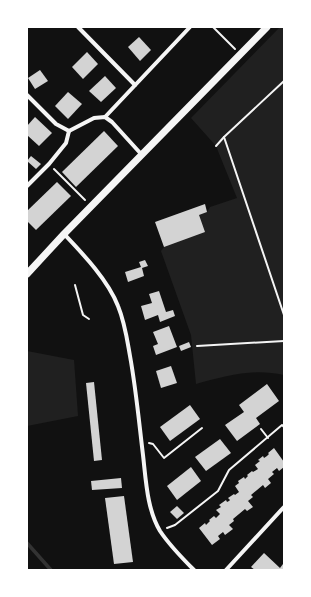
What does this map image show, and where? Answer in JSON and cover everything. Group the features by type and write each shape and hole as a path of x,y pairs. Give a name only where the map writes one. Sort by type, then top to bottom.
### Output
{"street":[{"path":"78,27 135,85"},
{"path":"105,117 190,27"},
{"path":"27,274 64,234 268,27"},
{"path":"27,95 56,124 69,131"},
{"path":"27,186 49,164 66,143 69,131 94,118 105,117 112,122 142,155"},
{"path":"64,234 90,262 102,278 118,305 125,327 131,360 147,491 152,512 160,530 175,552 194,570"},
{"path":"226,570 284,508"}],"path":[{"path":"213,27 240,55"},
{"path":"216,146 284,81"},
{"path":"224,137 284,315"},
{"path":"49,164 91,207"},
{"path":"75,285 83,316 89,319"},
{"path":"197,346 284,341"},
{"path":"160,530 175,526 218,491 229,470 282,425 284,427"},
{"path":"142,443 153,444 164,458 202,428"},
{"path":"261,429 268,438"}],"shaded area":[{"path":"280,27 284,27 284,375 261,372 240,374 196,384 191,335 161,251 199,215 207,212 210,207 237,198 216,146 191,118"},
{"path":"27,351 74,360 78,416 27,426"}],"building":[{"path":"139,37 151,50 140,61 128,47"},
{"path":"87,52 98,64 83,79 72,67"},
{"path":"40,70 48,81 35,89 28,78"},
{"path":"105,76 116,88 101,102 89,91"},
{"path":"68,92 82,104 68,119 55,106"},
{"path":"35,117 52,133 39,146 27,135 27,126"},
{"path":"104,131 118,146 76,187 62,172"},
{"path":"31,156 41,164 36,169 27,161"},
{"path":"57,182 71,196 36,230 27,221 27,211"},
{"path":"205,204 207,212 199,215 205,232 164,247 155,222"},
{"path":"145,260 148,266 142,268 144,276 128,282 125,272 141,267 139,262"},
{"path":"159,291 166,312 173,310 175,316 160,322 158,315 145,320 141,306 152,303 149,294"},
{"path":"169,326 177,347 156,355 153,346 158,344 153,332"},
{"path":"189,342 191,347 181,351 179,346"},
{"path":"171,366 177,383 161,388 156,371"},
{"path":"94,382 102,460 94,461 86,383"},
{"path":"267,384 279,401 256,418 260,424 237,441 225,425 244,412 239,405"},
{"path":"190,405 200,419 170,441 160,427"},
{"path":"220,439 231,453 206,471 195,457"},
{"path":"274,448 284,462 284,467 279,471 277,468 272,472 274,474 268,479 271,483 265,488 263,485 251,495 253,497 248,501 253,507 247,511 245,509 233,519 234,521 229,525 233,529 225,535 223,532 218,536 220,539 212,545 199,528 205,523 206,525 214,516 216,518 220,514 216,510 221,507 219,505 226,500 227,502 229,501 230,500 228,498 239,492 235,486 239,483 238,481 244,477 245,479 252,471 253,472 258,469 255,465 260,461 258,460 263,456 264,458 267,456 269,454 268,453"},
{"path":"191,467 201,481 177,500 167,486"},
{"path":"121,478 122,488 92,490 91,481"},
{"path":"124,496 133,562 114,564 105,498"},
{"path":"177,506 184,513 177,519 170,512"},
{"path":"264,553 280,568 283,564 284,570 255,570 251,567"}],"waterway":[{"path":"27,543 51,570"}]}
